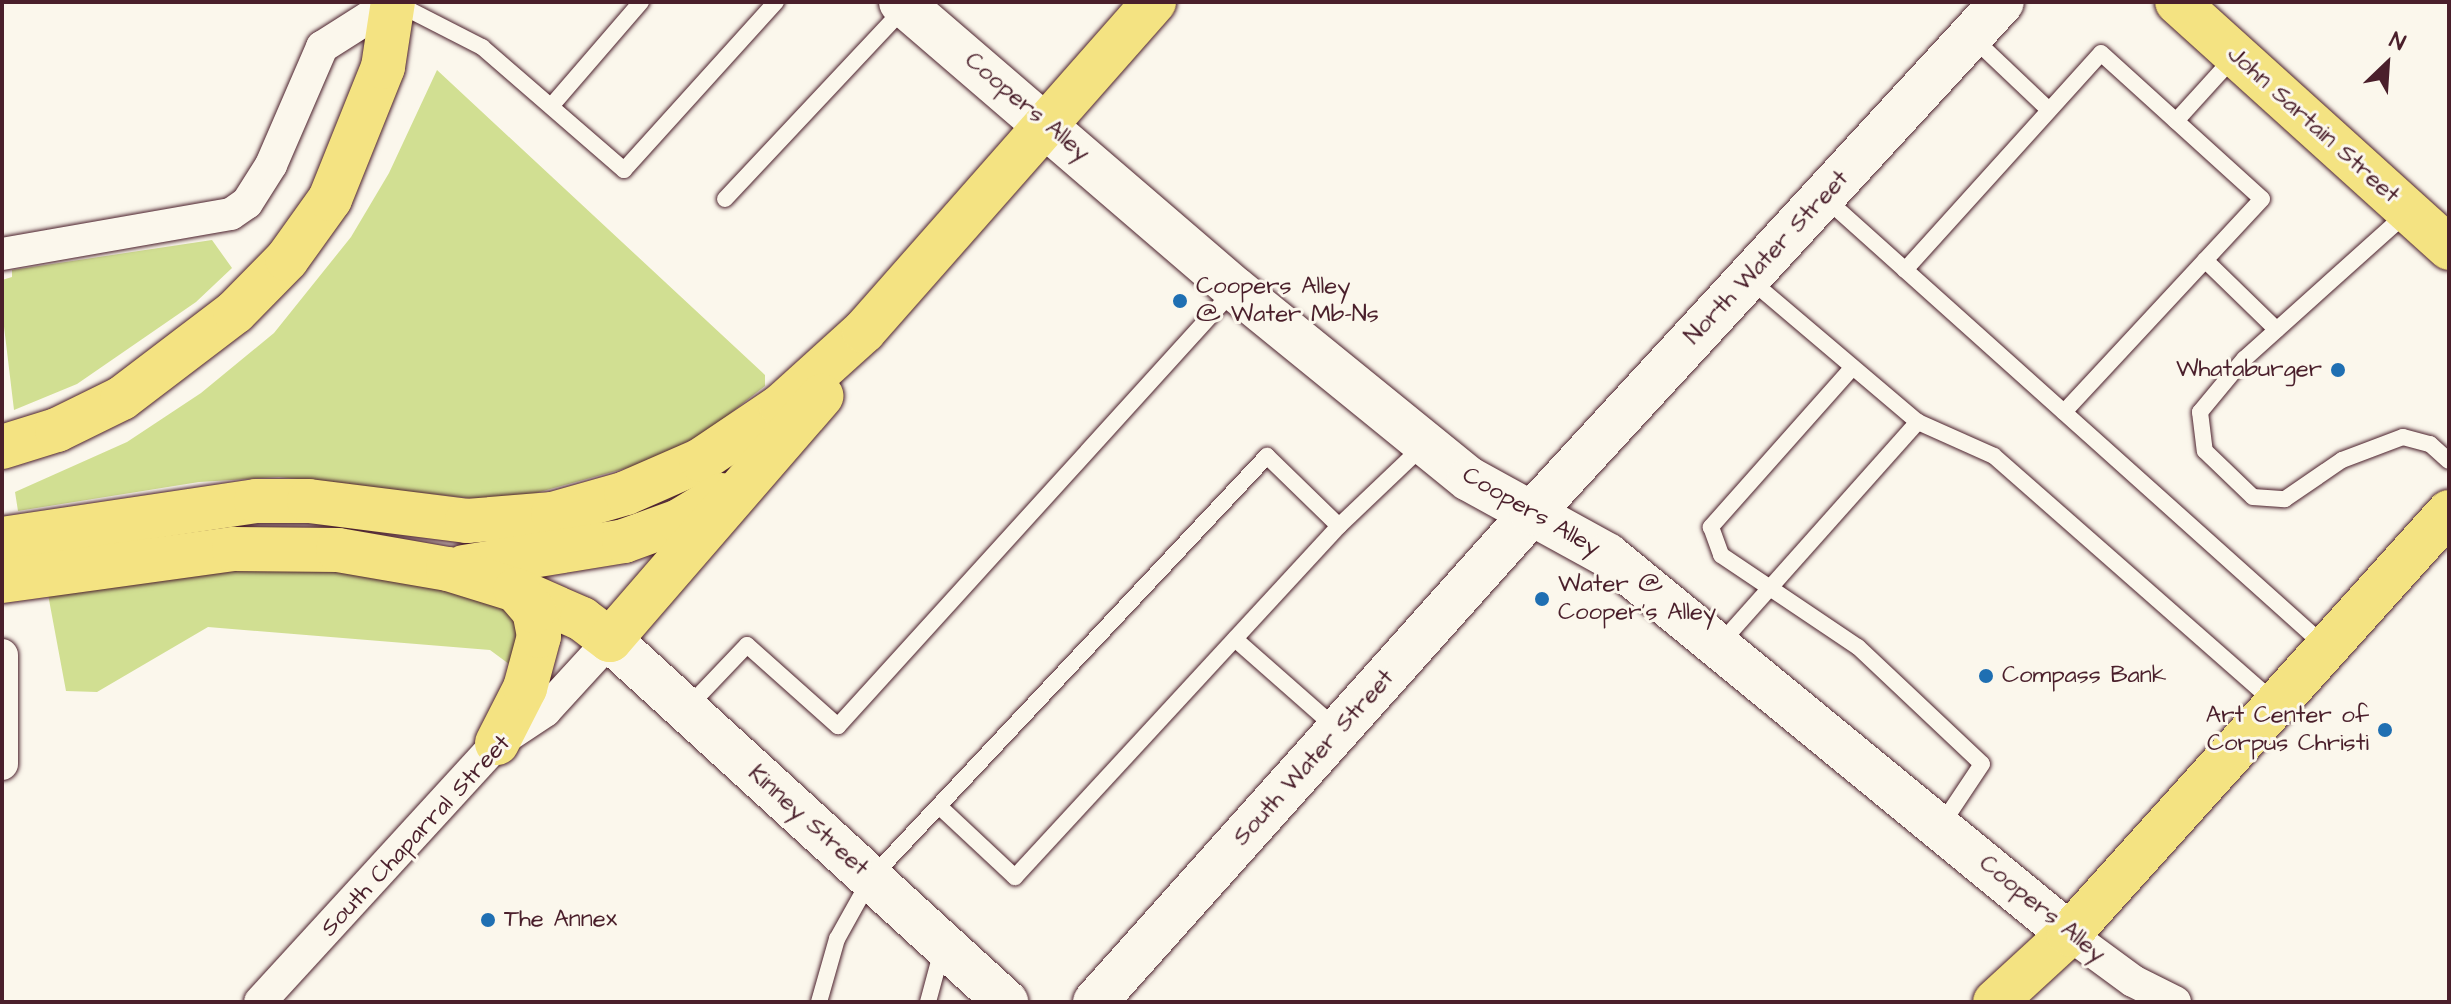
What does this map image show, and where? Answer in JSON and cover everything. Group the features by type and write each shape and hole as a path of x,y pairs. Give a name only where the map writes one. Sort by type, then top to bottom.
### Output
{"main road":[{"path":"2,447 57,430 122,398 235,312 287,259 330,199 383,67 393,2"},
{"path":"2,539 256,501 309,501 467,521 553,514 626,493 701,460 781,406 864,331 1154,2"},
{"name":"John Sartain Street","path":"2177,2 2449,248"},
{"path":"2,581 286,547 338,550 448,569 516,590 582,619 610,640 809,413 864,331"},
{"path":"448,569 624,541 679,521 751,476"},
{"path":"1995,1002 2069,934 2449,512"},
{"path":"497,743 525,688 539,636 534,611 516,590"}],"street":[{"path":"2,254 231,214 247,203 271,165 322,47 393,2"},
{"name":"North Water Street","path":"1532,513 2002,2"},
{"name":"Coopers Alley","path":"904,4 1047,122 1235,289 1469,479 1607,555 2069,934 2133,981 2175,1002"},
{"name":"South Water Street","path":"1095,1002 1532,513"},
{"name":"Kinney Street","path":"610,640 1006,1002"},
{"name":"South Chaparral Street","path":"260,1002 497,743 545,711 610,640"},
{"path":"2,764 4,667"}],"lane":[{"path":"393,2 482,47 553,104 624,170 776,2"},
{"path":"553,104 641,2"},
{"path":"725,199 904,4"},
{"path":"1971,36 2048,109"},
{"path":"1905,270 2101,53 2262,199 2064,412"},
{"path":"2176,121 2236,55"},
{"path":"1823,197 2327,648"},
{"path":"2409,211 2244,359 2200,412 2205,451 2253,497 2285,499 2342,460 2403,437 2430,444 2449,461"},
{"path":"2205,260 2277,330"},
{"path":"1748,278 1918,422 1994,456 2276,704"},
{"path":"685,709 747,645 838,726 1235,289"},
{"path":"1852,368 1711,527 1721,555 1858,647 1982,764 1940,827"},
{"path":"1718,646 1771,591 1918,422"},
{"path":"939,806 1015,877 1339,526 1425,444"},
{"path":"819,1002 837,939 871,878 1267,456 1339,526"},
{"path":"1235,639 1338,730"},
{"path":"928,1002 944,945"}],"green space":[{"path":"437,70 765,375 765,386 709,430 649,462 532,494 477,499 279,477 199,482 18,511 15,492 127,442 201,393 274,333 351,237 389,173"},
{"path":"212,240 232,268 196,302 77,384 14,410 2,310 2,280 12,277 12,270"},
{"path":"270,558 491,596 516,615 523,635 517,670 490,650 208,627 97,692 66,691 47,589"}],"place":[{"name":"Coopers Alley @ Water Mb-Ns","path":"1180,301"},
{"name":"Whataburger","path":"2338,370"},
{"name":"Water @ Cooper's Alley","path":"1542,599"},
{"name":"Compass Bank","path":"1986,676"},
{"name":"Art Center of Corpus Christi","path":"2385,730"},
{"name":"The Annex","path":"488,920"}]}
